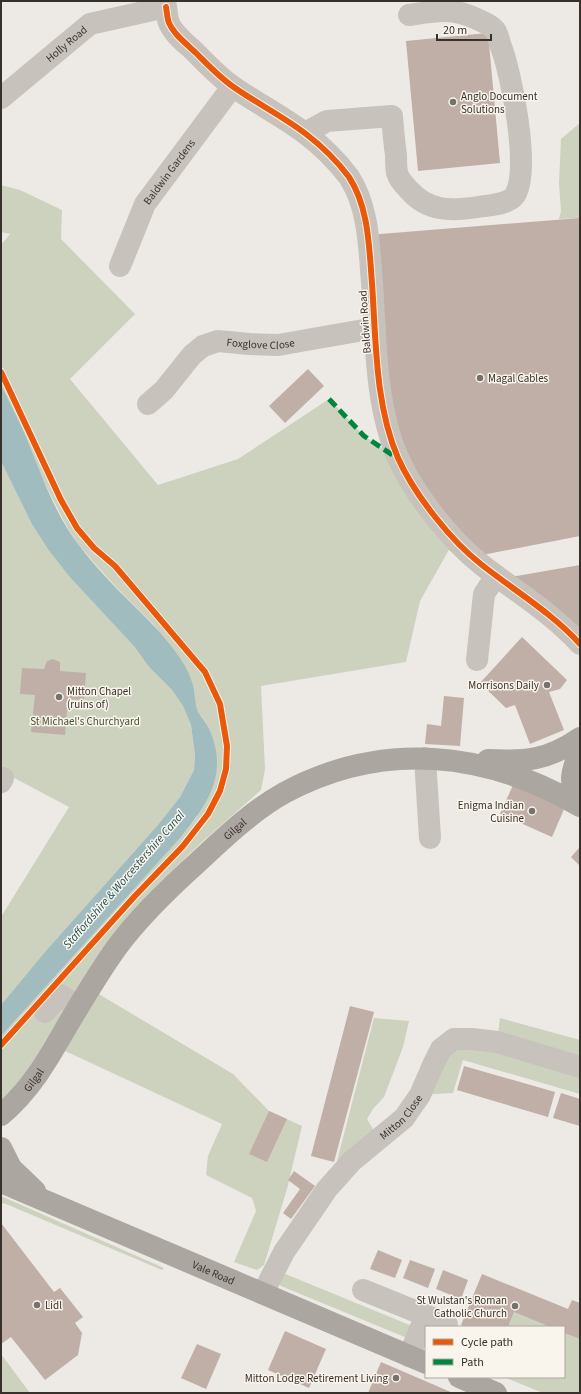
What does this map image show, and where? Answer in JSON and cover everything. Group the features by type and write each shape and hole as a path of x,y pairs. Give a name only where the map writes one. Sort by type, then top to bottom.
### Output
{"main road":[{"path":"447,759 496,761 529,760 560,751 580,738"},
{"path":"580,751 572,771 572,787 580,802"},
{"name":"Gilgal","path":"1,1116 24,1094 117,947 156,901 241,823 283,794 326,774 378,761 425,758 447,759 471,763 507,773 545,788 580,806"},
{"path":"1,1133 5,1123 24,1094"},
{"path":"1,1148 6,1159 17,1175 48,1201"},
{"name":"Vale Road","path":"1,1182 418,1360"},
{"path":"461,1378 496,1393"}],"street":[{"name":"Baldwin Road","path":"165,3 169,23 178,36 232,87 305,133 336,161 358,192 368,235 382,402 388,430 399,459 415,489 455,541 480,564 570,632 580,644"},
{"name":"Holly Road","path":"1,98 90,24 165,3"},
{"path":"305,133 327,121 392,116 397,173 403,184 421,202 433,208 474,208 506,201 514,196 518,187 520,174 518,125 510,77 505,57 495,30 488,24 453,11 442,10 409,15"},
{"name":"Baldwin Gardens","path":"120,266 145,204 232,87"},
{"name":"Foxglove Close","path":"148,404 164,390 192,355 203,346 218,341 278,345 375,328"},
{"path":"477,660 484,594 496,576"},
{"path":"425,758 430,838"},
{"path":"45,1012 60,995 78,1007"},
{"name":"Mitton Close","path":"263,1293 284,1252 327,1189 352,1161 404,1118 420,1095 441,1049 454,1039 472,1039 497,1042 580,1067"},
{"path":"362,1290 447,1324"},
{"path":"418,1360 426,1315"}],"green space":[{"path":"580,123 580,218 559,219 561,211 559,183 561,139"},
{"path":"1,185 20,190 62,210 61,239 135,314 70,379 158,485 238,459 329,399 364,436 399,459 450,548 420,601 406,662 261,686 265,769 261,790 202,842 156,886 119,927 69,1002 32,1064 1,1105 1,1036 181,837 197,817 206,723 199,715 195,705 194,688 176,654 153,624 117,588 78,544 67,527 42,478 27,439 1,385 1,245 10,234 1,232"},
{"name":"St Michael's Churchyard","path":"1,422 150,668 172,690 183,706 191,725 195,755 194,770 180,797 157,826 44,953 1,1005 1,917 69,807 1,771"},
{"path":"97,993 233,1074 269,1111 302,1126 287,1189 264,1265 257,1270 234,1262 256,1211 252,1198 206,1175 208,1156 222,1124 63,1050"},
{"path":"374,1018 409,1021 403,1047 384,1097 373,1109 367,1119 379,1139 336,1165"},
{"path":"500,1018 580,1040 580,1094 463,1060 453,1093 420,1095 441,1049 497,1042"},
{"path":"1,1196 164,1268 162,1270 1,1203"},
{"path":"283,1273 412,1326 407,1338 281,1286 279,1284"},
{"path":"514,1312 548,1326 508,1326"},
{"path":"565,1333 580,1339 580,1393 543,1393 506,1378 565,1378"},
{"path":"1,1354 30,1393 1,1393"}],"water":[{"name":"Staffordshire & Worcestershire Canal","path":"1,385 27,439 50,495 67,528 97,567 162,635 185,666 194,689 198,712 207,725 212,736 216,751 217,765 212,790 206,802 181,837 1,1036 1,1005 44,953 157,826 180,797 194,770 195,755 191,725 183,706 172,690 150,668 134,646 69,576 48,549 32,524 1,461"}],"building":[{"name":"Anglo Document Solutions","path":"488,33 500,163 418,171 406,41"},
{"name":"Magal Cables","path":"580,218 580,536 472,557 399,459 368,235"},
{"path":"308,369 324,386 285,423 269,406"},
{"path":"580,565 580,628 570,632 500,579"},
{"path":"522,637 567,680 560,689 549,692 564,730 530,744 515,705 506,708 480,683"},
{"name":"Mitton Chapel (ruins of)","path":"53,659 60,662 60,671 86,673 84,700 68,699 65,735 31,732 35,695 20,694 22,668 44,669 47,661"},
{"path":"444,696 464,698 460,746 425,744 427,724 441,726"},
{"name":"Enigma Indian Cuisine","path":"513,785 565,807 552,837 500,814"},
{"path":"580,847 580,866 571,857"},
{"path":"350,1006 374,1012 334,1162 311,1156"},
{"path":"464,1066 555,1092 548,1117 457,1090"},
{"path":"561,1093 580,1099 580,1126 553,1118"},
{"path":"269,1111 287,1119 267,1162 249,1154"},
{"path":"294,1171 315,1186 291,1219 283,1213 300,1189 288,1180"},
{"name":"Lidl","path":"1,1223 54,1292 60,1288 83,1317 75,1323 82,1333 78,1355 45,1380 11,1337 1,1344"},
{"path":"378,1250 402,1260 395,1278 370,1269"},
{"path":"410,1260 435,1269 428,1288 403,1278"},
{"path":"443,1270 468,1280 461,1299 436,1289"},
{"name":"St Wulstan's Roman Catholic Church","path":"482,1274 568,1309 572,1300 580,1303 580,1339 565,1333 565,1326 548,1326 514,1312 508,1326 461,1325"},
{"path":"285,1331 326,1349 309,1388 268,1370"},
{"path":"197,1344 221,1354 206,1389 181,1378"},
{"name":"Mitton Lodge Retirement Living","path":"381,1362 453,1393 368,1393"}],"marked path":[{"path":"329,399 364,436 397,458"}],"cycle path":[{"path":"166,7 168,21 174,31 215,72 235,88 306,134 329,154 349,177 361,202 367,228 378,372 390,438 398,458 423,501 458,543 482,565 558,622 580,644"},
{"path":"1,372 61,500 77,528 94,548 115,566 205,672 220,704 227,746 226,769 220,791 208,814 183,846 134,897 1,1045"}],"place":[{"name":"Anglo Document Solutions","path":"453,102"},
{"name":"Magal Cables","path":"480,378"},
{"name":"Morrisons Daily","path":"547,685"},
{"name":"Mitton Chapel (ruins of)","path":"59,697"},
{"name":"Enigma Indian Cuisine","path":"532,811"},
{"name":"Lidl","path":"37,1305"},
{"name":"St Wulstan's Roman Catholic Church","path":"515,1306"},
{"name":"Mitton Lodge Retirement Living","path":"396,1378"}]}
